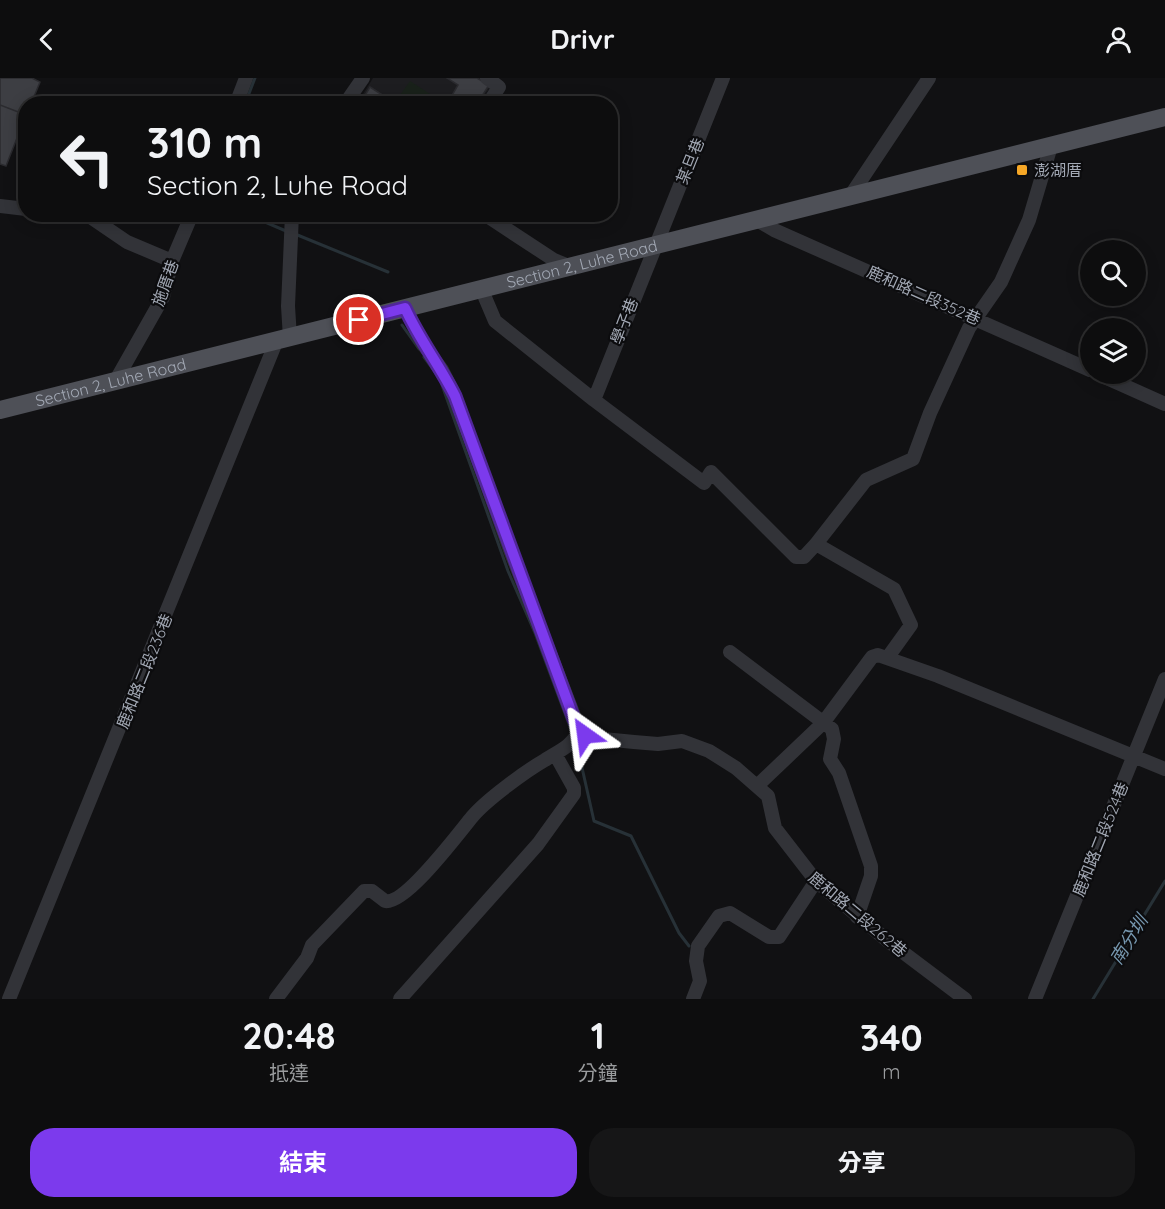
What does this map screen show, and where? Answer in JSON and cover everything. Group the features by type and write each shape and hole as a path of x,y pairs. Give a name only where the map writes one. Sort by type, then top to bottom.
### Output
{"main road":[{"name":"Section 2, Luhe Road","path":"0,410 1165,117"}],"street":[{"path":"239,96 246,78"},
{"path":"350,96 361,78"},
{"path":"487,78 499,87 493,96"},
{"name":"某旦巷","path":"657,243 723,78"},
{"path":"851,195 929,78"},
{"path":"481,288 495,321 704,483 711,472 796,557 804,557 866,480 913,459 930,413 976,318 1001,282 1029,220 1051,146"},
{"path":"0,206 18,208"},
{"name":"鹿和路二段352巷","path":"757,220 774,230 1080,365"},
{"path":"98,222 127,242 172,261"},
{"name":"施厝巷","path":"116,380 163,297 172,261 189,222"},
{"path":"283,340 288,306 292,222"},
{"path":"496,222 554,260 571,267"},
{"name":"學子巷","path":"594,400 657,243"},
{"path":"276,999 307,958 312,945 364,891 372,891 385,901 396,900 438,859 481,807 569,746 580,731 510,550 455,396 442,370 423,344 405,308"},
{"name":"鹿和路二段236巷","path":"9,999 283,340"},
{"path":"1120,384 1165,404"},
{"path":"816,544 894,589 911,624 888,657"},
{"path":"730,652 832,729 834,739 830,759 839,773 871,866 871,876 857,917"},
{"path":"758,785 823,723 872,657 878,655 888,657 1165,769"},
{"name":"鹿和路二段524巷","path":"1035,999 1165,679"},
{"name":"鹿和路二段262巷","path":"580,731 593,738 658,744 682,741 709,751 758,785 771,803 775,828 816,881 857,917 965,999"},
{"path":"400,999 538,844 574,794 574,788 555,754"},
{"path":"693,999 700,981 696,961 698,946 718,916 730,913 768,937 779,937 816,881"}],"shaded area":[{"path":"373,78 480,78 492,85 484,96 362,96"},
{"path":"410,81 433,96 399,96"}],"building":[{"path":"0,78 32,78 40,82 34,96 18,96 18,112 0,105"},
{"path":"447,78 477,78 489,85 482,96 452,96 458,85"},
{"path":"370,87 384,96 365,96"},
{"path":"0,105 18,112 18,135 6,166 0,164"}],"waterway":[{"path":"248,96 255,78"},
{"path":"265,222 286,231"},
{"path":"295,234 388,272"},
{"path":"402,325 419,349"},
{"path":"424,357 438,376"},
{"path":"442,385 508,571 535,633 573,735"},
{"path":"576,741 594,821 631,836 679,933 689,946"},
{"name":"南分圳","path":"1093,999 1165,881"}],"place":[{"name":"澎湖厝","path":"1022,170"}],"route":[{"path":"359,320 405,308 423,344 442,370 455,396 574,719 580,731 585,735"}]}
